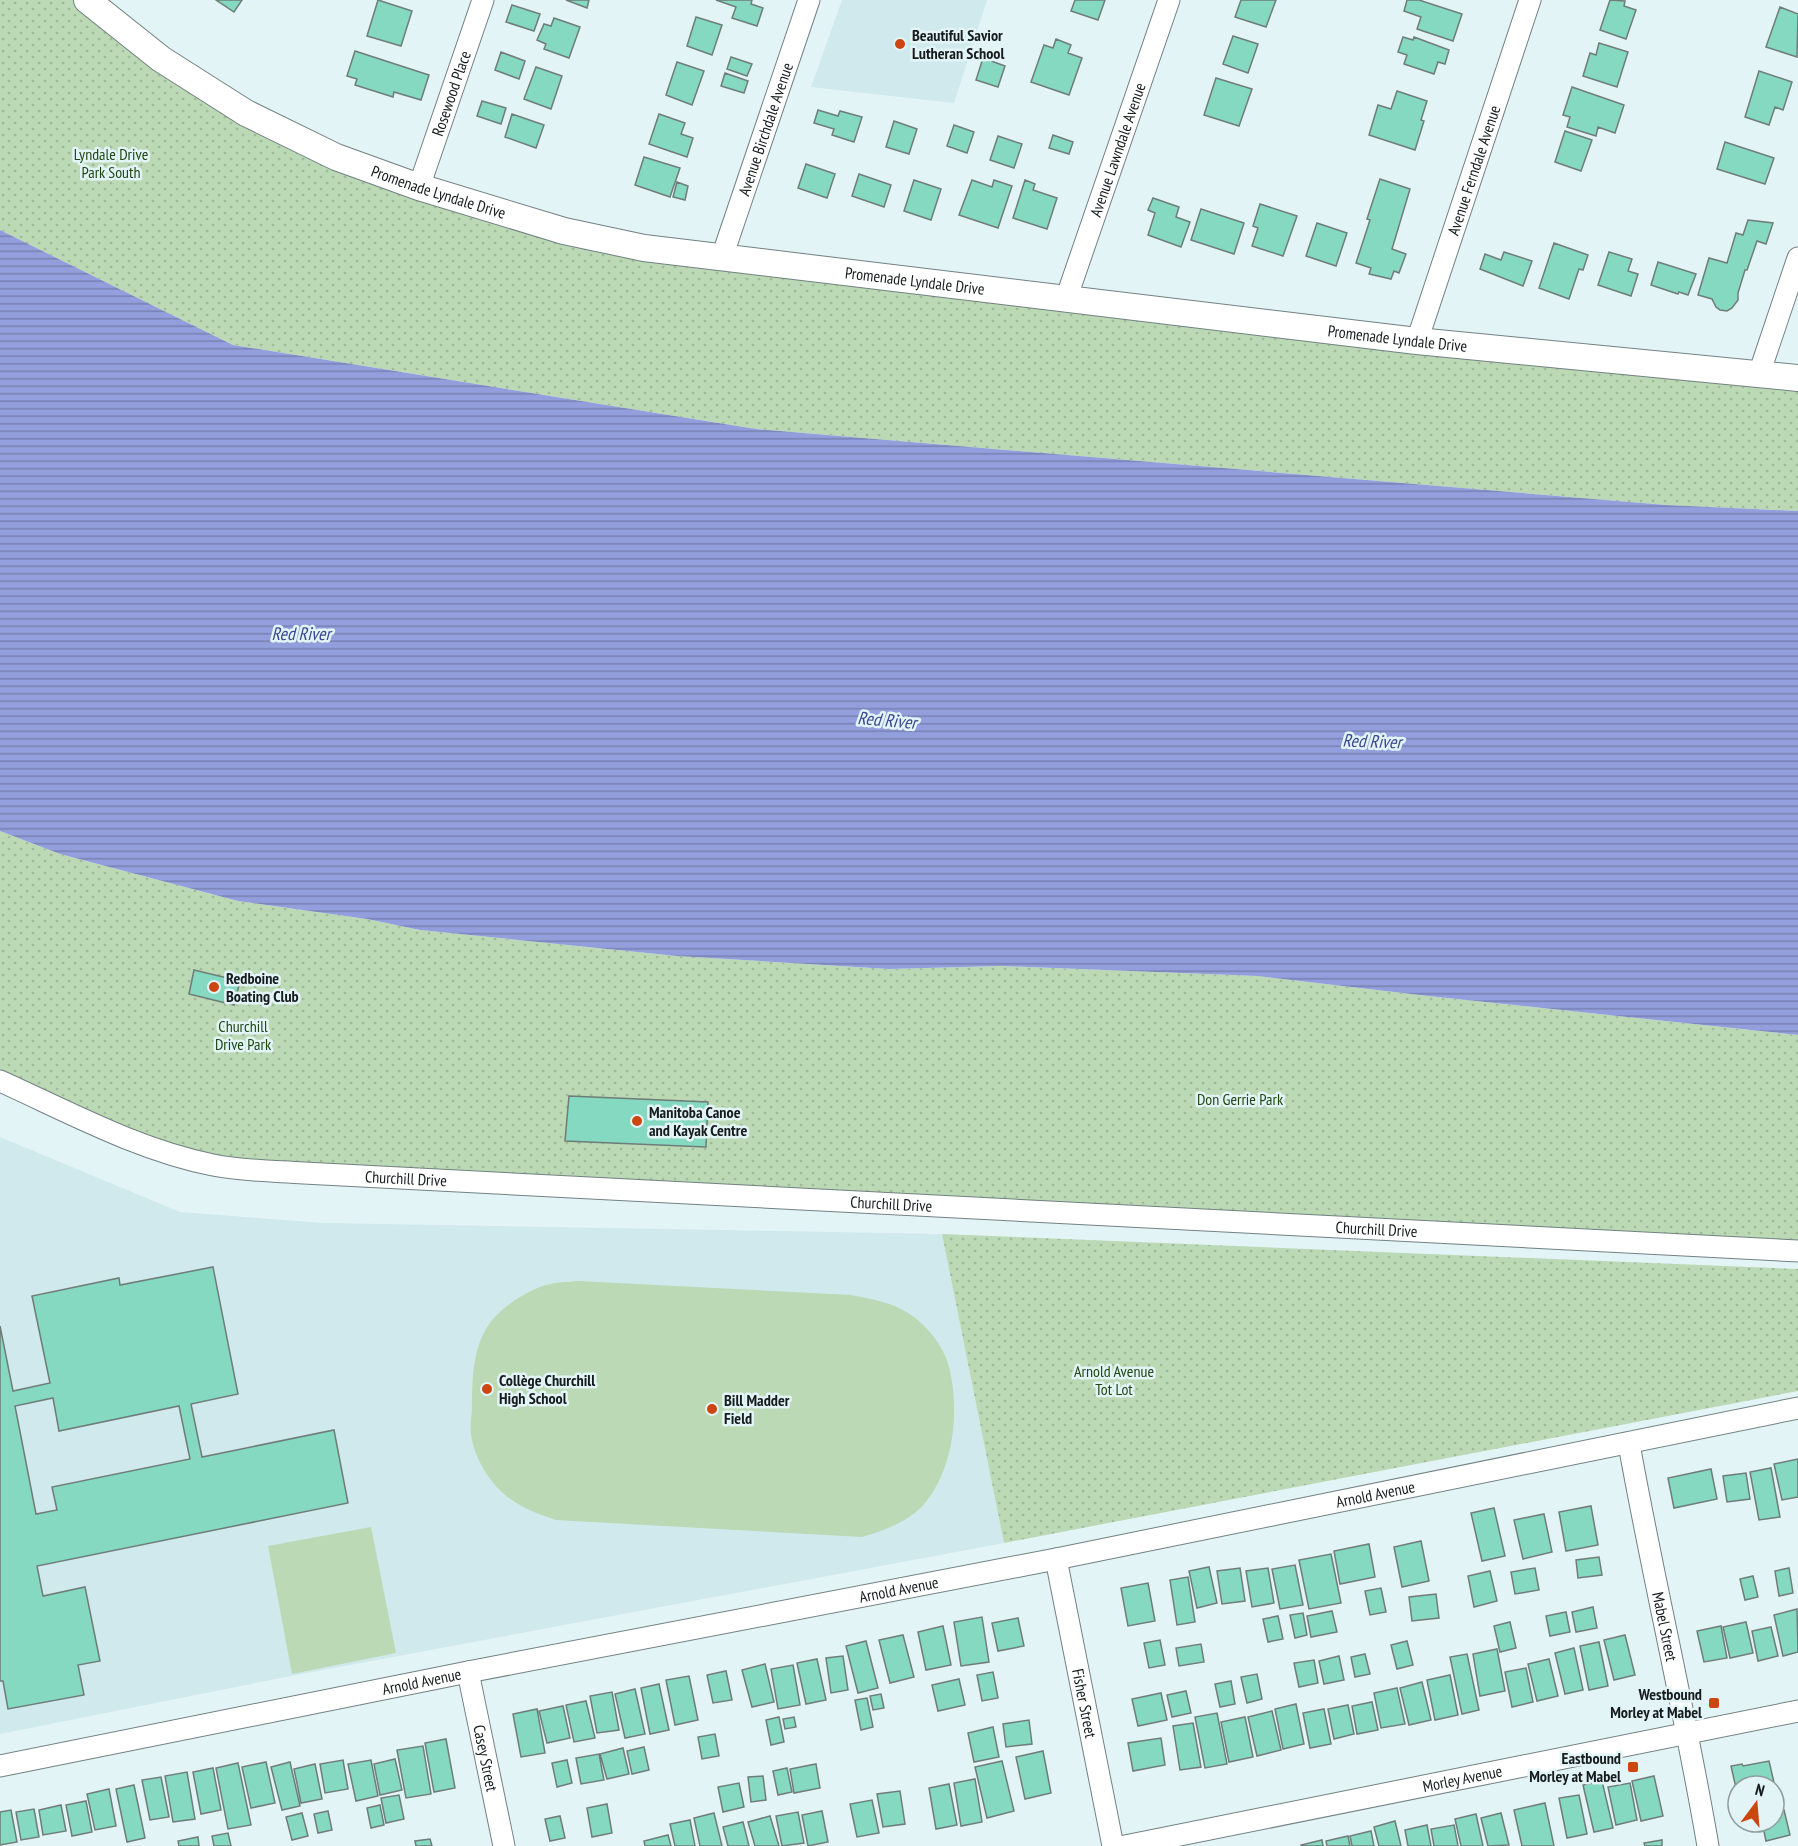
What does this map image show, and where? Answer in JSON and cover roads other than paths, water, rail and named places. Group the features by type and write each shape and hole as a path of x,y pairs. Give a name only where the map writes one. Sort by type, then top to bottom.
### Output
{"street":[{"name":"Promenade Lyndale Drive","path":"88,0 161,59 246,113 336,157 419,187 564,231 644,248 1417,341 1798,378"},
{"name":"Rosewood Place","path":"419,187 483,0"},
{"name":"Avenue Birchdale Avenue","path":"722,257 809,0"},
{"name":"Avenue Lawndale Avenue","path":"1066,299 1169,0"},
{"name":"Avenue Ferndale Avenue","path":"1417,341 1530,0"},
{"path":"1759,374 1798,258"},
{"name":"Churchill Drive","path":"0,1081 111,1131 169,1153 214,1166 304,1173 1798,1251"},
{"name":"Arnold Avenue","path":"0,1766 468,1672 1056,1560 1798,1408"},
{"name":"Mabel Street","path":"1629,1444 1679,1700 1692,1755 1708,1846"},
{"name":"Fisher Street","path":"1056,1560 1113,1846"},
{"name":"Casey Street","path":"468,1672 504,1846"},
{"name":"Morley Avenue","path":"1125,1846 1798,1711"}],"water":[{"name":"Red River","path":"0,230 233,345 756,429 1666,505 1798,511 1798,1035 1257,976 1001,966 889,969 677,956 420,930 367,919 238,901 60,854 0,831"}],"place":[{"name":"Beautiful Savior Lutheran School","path":"900,44"},
{"name":"Redboine Boating Club","path":"214,987"},
{"name":"Manitoba Canoe and Kayak Centre","path":"637,1121"},
{"name":"Collège Churchill High School","path":"487,1389"},
{"name":"Bill Madder Field","path":"712,1409"},
{"name":"Westbound Morley at Mabel","path":"1714,1703"},
{"name":"Eastbound Morley at Mabel","path":"1633,1767"}],"park label":[{"name":"Lyndale Drive Park South","path":"111,163"},
{"name":"Churchill Drive Park","path":"243,1035"},
{"name":"Don Gerrie Park","path":"1240,1099"},
{"name":"Arnold Avenue Tot Lot","path":"1114,1380"}]}
